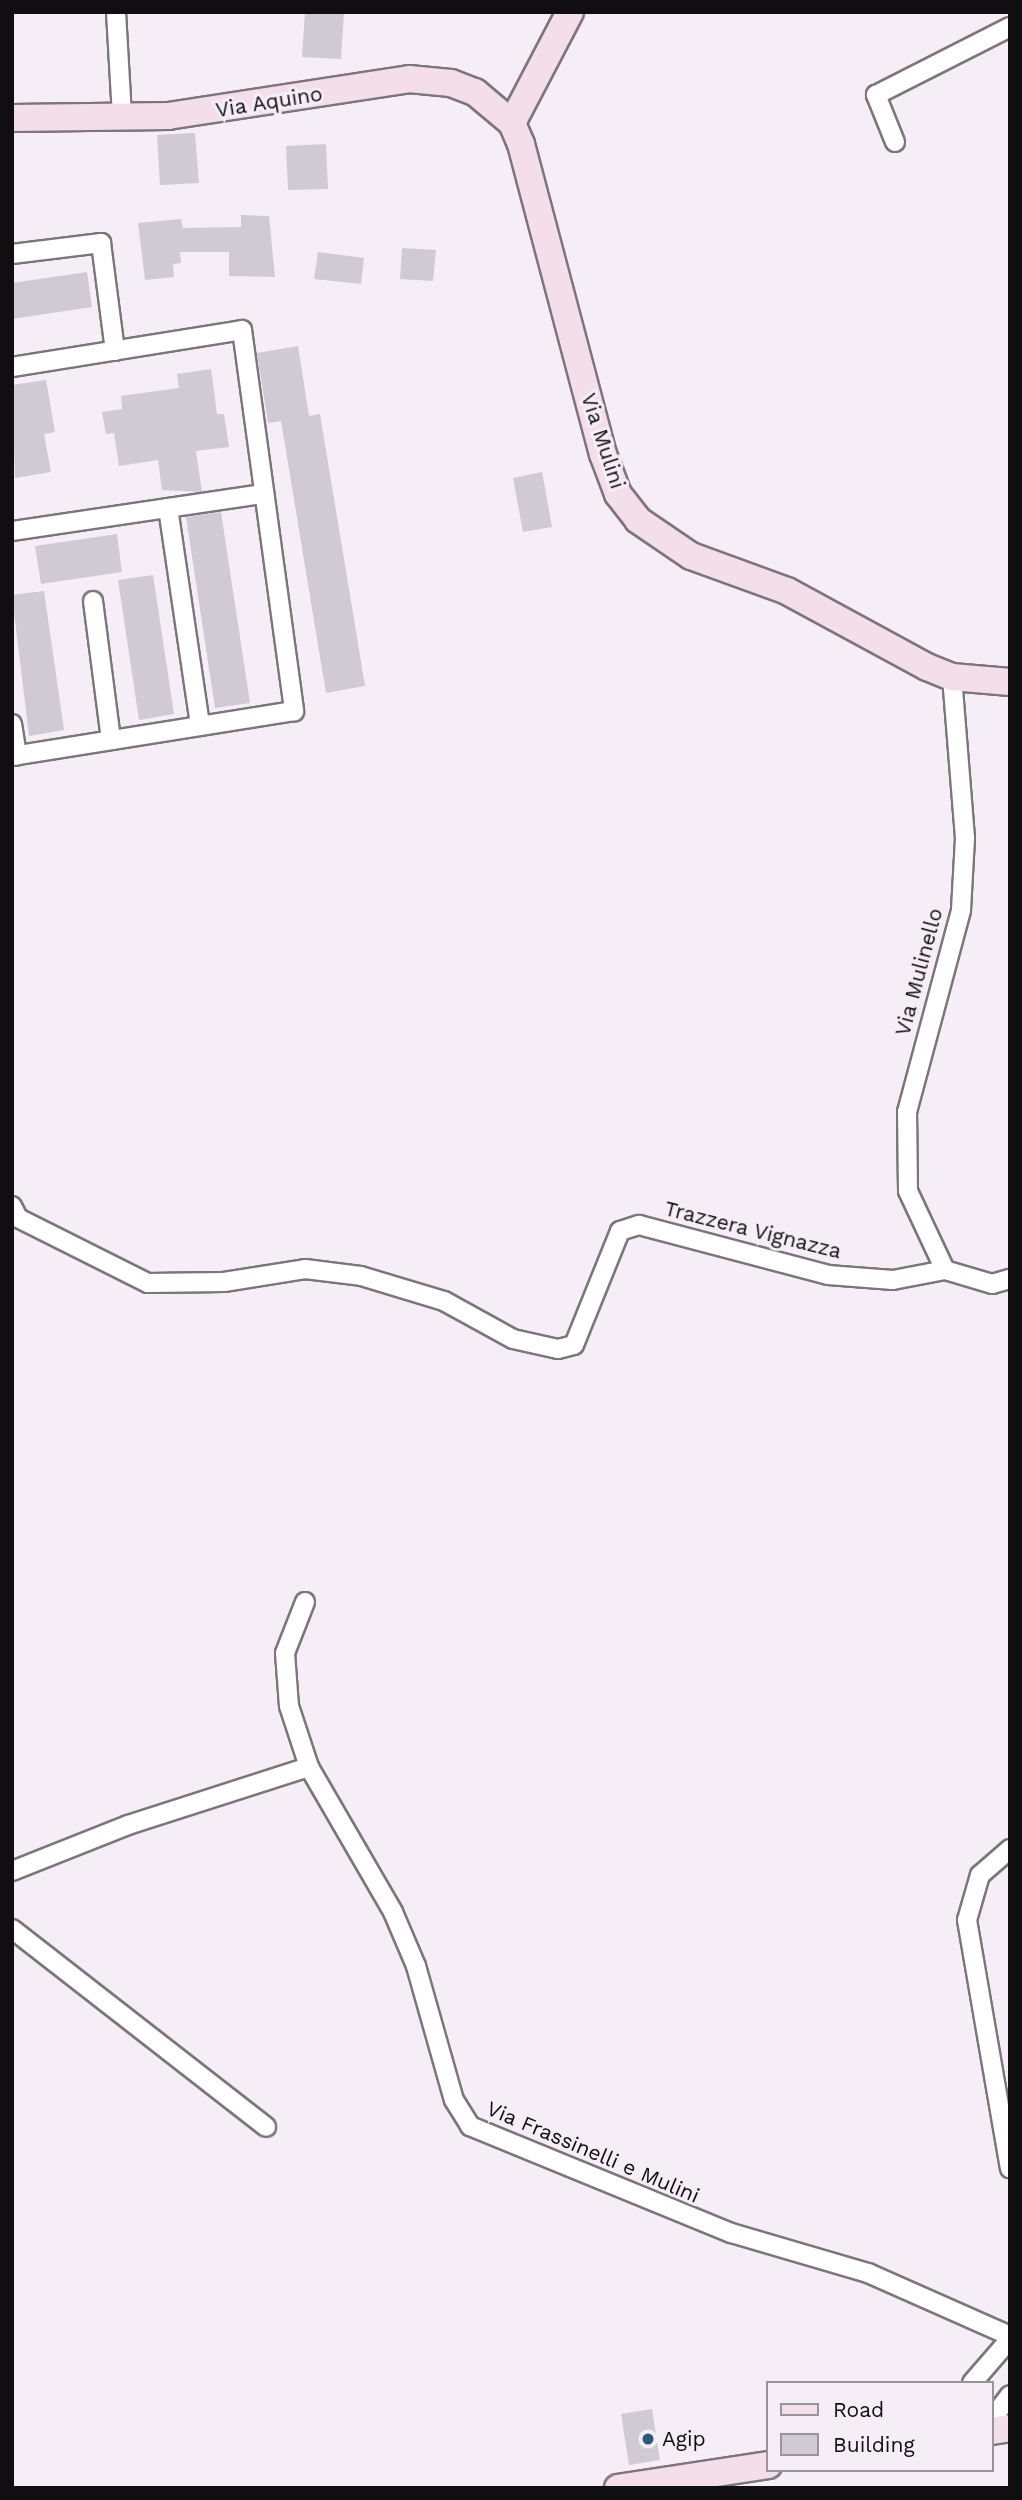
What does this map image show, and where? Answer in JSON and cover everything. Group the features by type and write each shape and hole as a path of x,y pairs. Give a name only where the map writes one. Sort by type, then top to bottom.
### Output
{"street":[{"path":"116,12 122,117"},
{"path":"512,123 570,12"},
{"path":"895,142 876,95 1010,27"},
{"name":"Via Aquino","path":"12,118 122,117 270,104 410,79 451,83 475,92 512,123"},
{"name":"Via Mulini","path":"512,123 603,454 618,495 638,520 691,556 787,591 952,677 1010,682"},
{"path":"12,254 101,243 115,351"},
{"path":"12,367 242,330 294,711 15,756 12,724"},
{"path":"12,531 264,494"},
{"path":"168,508 200,726"},
{"path":"93,601 111,740"},
{"name":"Via Mulinello","path":"945,1270 908,1191 907,1112 961,910 965,838 952,677"},
{"name":"Trazzera Vignazza","path":"12,1206 18,1218 148,1283 224,1282 305,1269 361,1276 444,1301 513,1339 558,1349 574,1345 620,1231 639,1225 828,1275 893,1280 945,1270 992,1284 1010,1279"},
{"name":"Via Frassinelli e Mulini","path":"306,1602 285,1653 289,1706 309,1767 393,1912 416,1966 454,2100 470,2126 731,2233 869,2273 1010,2338"},
{"path":"12,1871 128,1825 309,1767"},
{"path":"1010,1849 980,1875 967,1920 1010,2168"},
{"path":"12,1929 266,2127"},
{"path":"974,2381 1010,2338"},
{"path":"994,2416 1010,2395"},
{"path":"618,2488 766,2465"}],"building":[{"path":"305,12 344,12 341,59 302,57"},
{"path":"195,133 199,183 160,185 157,135"},
{"path":"326,144 328,189 288,190 286,146"},
{"path":"241,215 269,216 275,277 229,276 229,252 180,252 181,263 173,264 174,277 145,280 138,223 181,219 183,228 241,227"},
{"path":"402,248 436,250 433,281 400,279"},
{"path":"318,252 364,258 361,284 314,279"},
{"path":"87,272 92,307 12,319 12,283"},
{"path":"298,346 309,416 320,414 365,686 326,693 281,421 268,423 257,353"},
{"path":"211,369 217,414 224,414 229,447 196,451 202,492 162,490 158,460 119,466 114,433 106,434 102,412 122,409 121,396 179,388 177,374"},
{"path":"46,380 55,432 44,434 51,472 15,478 12,385"},
{"path":"542,472 552,527 523,532 513,478"},
{"path":"221,512 250,703 215,708 186,517"},
{"path":"117,534 122,572 41,584 35,546"},
{"path":"153,575 174,714 139,720 118,580"},
{"path":"44,591 64,730 29,736 12,595"},
{"path":"652,2409 660,2460 629,2465 621,2414"}],"place":[{"name":"Agip","path":"648,2439"}]}
